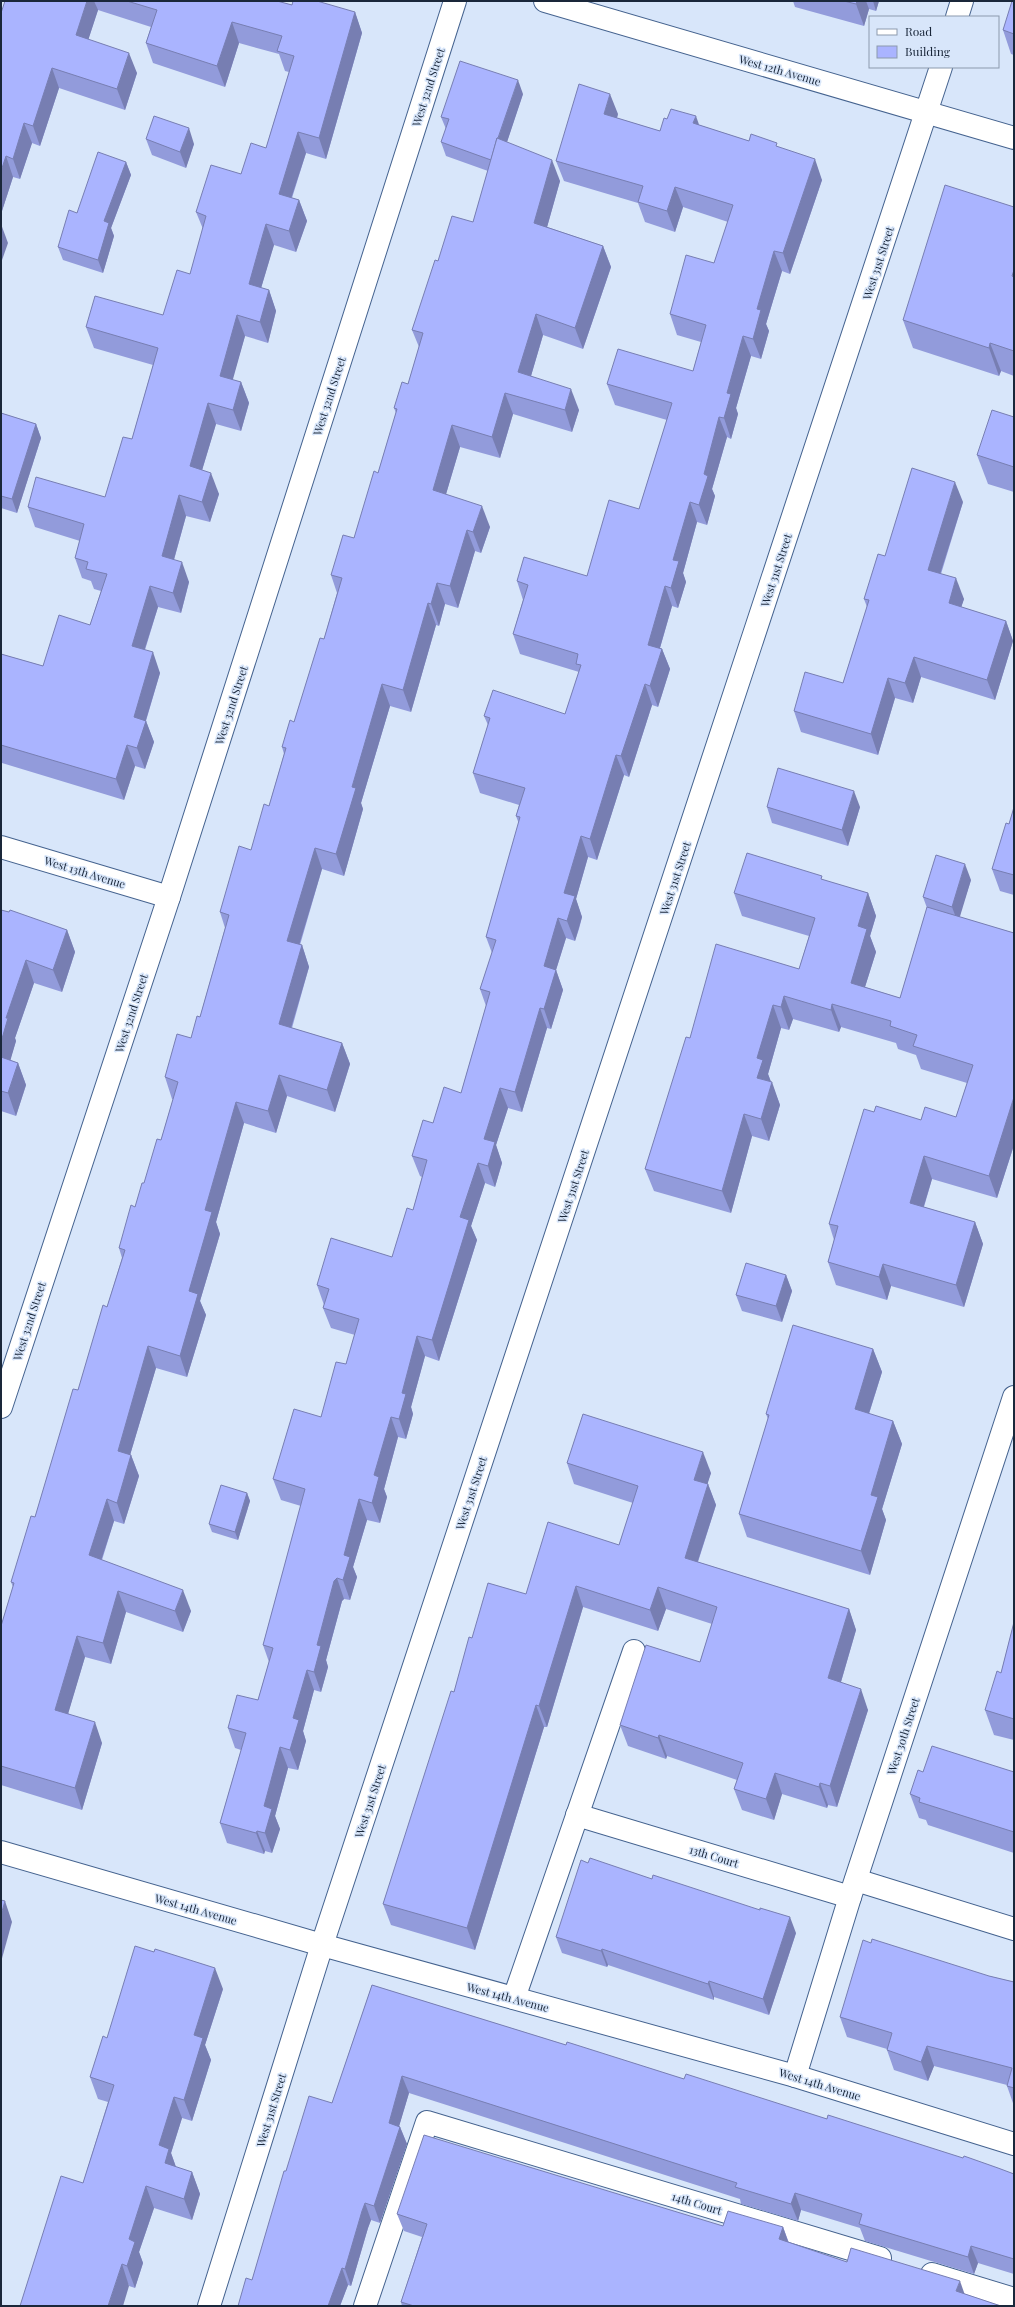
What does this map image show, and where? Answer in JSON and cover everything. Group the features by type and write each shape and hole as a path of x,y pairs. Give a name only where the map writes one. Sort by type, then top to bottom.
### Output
{"street":[{"name":"West 32nd Street","path":"1,1407 169,897 455,1"},
{"name":"West 12th Avenue","path":"546,1 1014,138"},
{"path":"957,16 962,1"},
{"name":"West 31st Street","path":"209,2306 322,1945 941,68"},
{"name":"West 13th Avenue","path":"1,847 169,897"},
{"name":"West 30th Street","path":"795,2076 853,1888 1014,1397"},
{"path":"514,1998 634,1651"},
{"name":"13th Court","path":"578,1815 1014,1929"},
{"name":"West 14th Avenue","path":"1,1852 322,1945 795,2076 1014,2144"},
{"name":"14th Court","path":"365,2306 427,2122 1014,2299"}],"building":[{"path":"5,1 87,1 76,35 129,53 117,89 52,68 33,126 24,123 13,159 6,156 1,171 1,13"},
{"path":"127,1 277,1 292,5 293,1 317,1 355,12 319,138 298,132 279,194 299,200 289,231 266,224 249,284 269,290 260,322 237,315 220,376 241,382 233,410 208,403 190,466 211,473 202,502 179,495 162,556 182,562 173,593 150,586 132,646 153,652 134,717 146,721 137,748 127,745 116,779 1,745 1,654 43,666 59,615 90,625 107,574 86,569 88,562 75,558 84,524 28,507 36,477 105,497 123,437 132,439 158,348 86,327 95,296 163,315 177,270 190,274 206,216 196,212 211,165 241,174 251,143 266,148 294,56 277,51 282,36 232,22 217,66 146,43 157,10"},
{"path":"844,1 857,1 856,4"},
{"path":"1012,1 1014,1 1014,34 1003,30"},
{"path":"460,61 518,80 497,138 491,160 441,142 449,119 441,117"},
{"path":"579,84 610,94 604,114 660,131 664,118 667,119 671,109 696,116 693,123 749,141 751,134 777,143 776,146 815,159 783,253 774,251 757,309 761,310 753,339 743,336 727,393 731,394 724,418 719,417 704,474 708,476 699,505 690,502 673,560 679,561 671,588 665,586 648,645 662,649 650,686 645,684 621,756 616,755 590,839 581,836 564,893 575,896 567,921 558,918 544,966 556,970 544,1009 540,1008 515,1092 500,1088 484,1139 495,1142 488,1166 478,1163 460,1217 469,1220 432,1340 417,1336 402,1393 406,1394 399,1419 391,1417 374,1475 379,1477 372,1503 359,1499 344,1555 350,1557 343,1580 337,1578 334,1581 317,1645 321,1646 314,1672 307,1670 293,1718 299,1720 290,1750 280,1747 264,1806 272,1809 265,1833 257,1831 256,1833 220,1823 246,1733 228,1728 237,1695 258,1700 273,1648 263,1645 305,1489 273,1479 294,1409 321,1417 336,1362 346,1364 359,1319 323,1308 329,1289 317,1285 331,1238 392,1257 407,1208 413,1210 427,1160 412,1156 423,1120 433,1123 444,1087 461,1093 490,992 480,989 496,940 486,937 520,817 516,816 525,788 473,773 490,718 484,716 493,690 565,714 581,665 576,664 578,654 513,634 528,585 517,581 524,557 587,576 609,500 639,509 672,403 607,384 618,349 693,371 706,325 670,314 686,255 714,263 733,205 675,187 667,211 638,202 643,186 556,161"},
{"path":"154,116 189,128 180,152 146,139"},
{"path":"497,138 552,160 534,223 603,246 575,328 536,314 518,372 571,389 565,410 505,393 492,437 452,425 433,490 482,506 473,532 467,530 450,586 437,583 431,604 428,603 403,690 382,684 352,787 356,788 336,854 315,848 287,941 302,945 279,1024 342,1043 327,1090 279,1075 268,1111 236,1102 205,1210 212,1212 189,1291 198,1294 180,1356 148,1346 118,1451 131,1455 117,1503 107,1499 89,1555 183,1590 175,1611 118,1591 103,1643 77,1636 55,1710 95,1722 75,1788 1,1766 1,1626 14,1583 11,1582 31,1516 35,1517 73,1389 78,1390 103,1305 107,1307 125,1250 119,1248 131,1205 135,1207 157,1139 161,1140 178,1082 165,1077 177,1034 191,1038 197,1016 200,1017 229,915 220,912 239,846 251,850 264,804 269,806 286,748 282,747 290,720 294,722 320,638 324,639 342,578 331,575 343,535 354,538 374,471 378,473 397,409 394,408 402,382 408,384 423,333 412,330 435,260 438,261 452,216 473,222"},
{"path":"98,152 126,162 104,221 109,223 98,260 58,247 69,210 77,213"},
{"path":"945,185 1014,207 1014,270 1012,276 1014,277 1014,351 990,343 989,348 903,320"},
{"path":"992,410 1014,417 1014,467 977,455"},
{"path":"1,413 36,424 12,499 1,496"},
{"path":"912,468 955,482 928,570 956,578 949,603 1006,621 987,680 914,657 905,683 888,678 871,734 794,711 805,672 843,683 869,600 864,599 878,554 885,556"},
{"path":"778,768 854,791 842,830 767,807"},
{"path":"1014,807 1014,875 992,869 1006,823 1009,824"},
{"path":"747,853 822,876 821,879 868,893 858,926 867,929 851,983 900,998 927,907 1014,933 1014,1097 989,1176 924,1156 910,1203 975,1222 956,1285 883,1264 879,1277 828,1262 838,1226 829,1224 864,1109 874,1112 876,1106 921,1120 925,1107 956,1117 973,1065 913,1046 917,1035 890,1026 891,1021 832,1004 831,1010 784,996 781,1007 773,1005 757,1058 763,1060 757,1078 772,1082 761,1119 744,1114 722,1191 645,1169 686,1037 690,1038 716,944 799,969 815,918 734,893"},
{"path":"936,855 965,864 952,907 923,897"},
{"path":"1,910 9,912 10,910 67,930 53,970 26,960 6,1018 8,1018 1,1042"},
{"path":"1,1057 18,1063 8,1093 1,1091"},
{"path":"746,1263 786,1275 776,1306 736,1295"},
{"path":"793,1325 873,1349 855,1409 893,1421 871,1495 878,1497 861,1551 739,1514 769,1415 766,1414"},
{"path":"583,1414 703,1452 694,1480 708,1484 685,1558 849,1609 828,1678 861,1689 830,1786 820,1783 819,1787 775,1773 766,1799 734,1789 743,1763 659,1735 658,1738 620,1725 646,1645 700,1662 717,1607 658,1587 650,1610 576,1586 539,1706 536,1705 467,1928 383,1904 451,1691 454,1692 469,1637 472,1638 488,1583 526,1594 548,1522 619,1545 638,1486 567,1463"},
{"path":"221,1485 247,1493 235,1532 209,1524"},
{"path":"1014,1622 1014,1719 985,1710 997,1671 1001,1673"},
{"path":"932,1746 1014,1772 1014,1832 919,1802 920,1798 910,1794 918,1770 923,1772"},
{"path":"590,1858 652,1879 653,1875 760,1910 760,1908 790,1917 763,1999 709,1981 708,1984 602,1949 601,1951 556,1937 581,1860 588,1863"},
{"path":"1,1900 5,1901 1,1915"},
{"path":"872,1939 989,1976 1014,1982 1014,2088 1007,2086 1012,2068 927,2046 921,2062 887,2050 892,2033 840,2017 863,1940 871,1943"},
{"path":"135,1946 154,1952 155,1949 215,1968 194,2035 203,2038 184,2100 174,2097 159,2145 169,2149 165,2163 192,2172 184,2199 146,2186 129,2239 135,2242 127,2266 122,2264 108,2306 20,2306 61,2176 83,2183 114,2085 90,2077 103,2036 107,2038"},
{"path":"372,1985 566,2045 567,2042 684,2079 686,2074 827,2119 828,2115 963,2158 964,2156 1014,2174 1014,2259 971,2246 968,2257 859,2224 862,2214 795,2193 791,2204 735,2187 737,2183 402,2076 389,2123 400,2127 374,2206 365,2203 345,2269 342,2268 328,2306 238,2306 246,2278 252,2280 284,2171 286,2171 309,2096 332,2103"},
{"path":"424,2135 723,2226 728,2211 783,2227 779,2239 847,2262 851,2248 960,2281 956,2291 1001,2306 414,2306 401,2302 427,2224 397,2214"}]}
